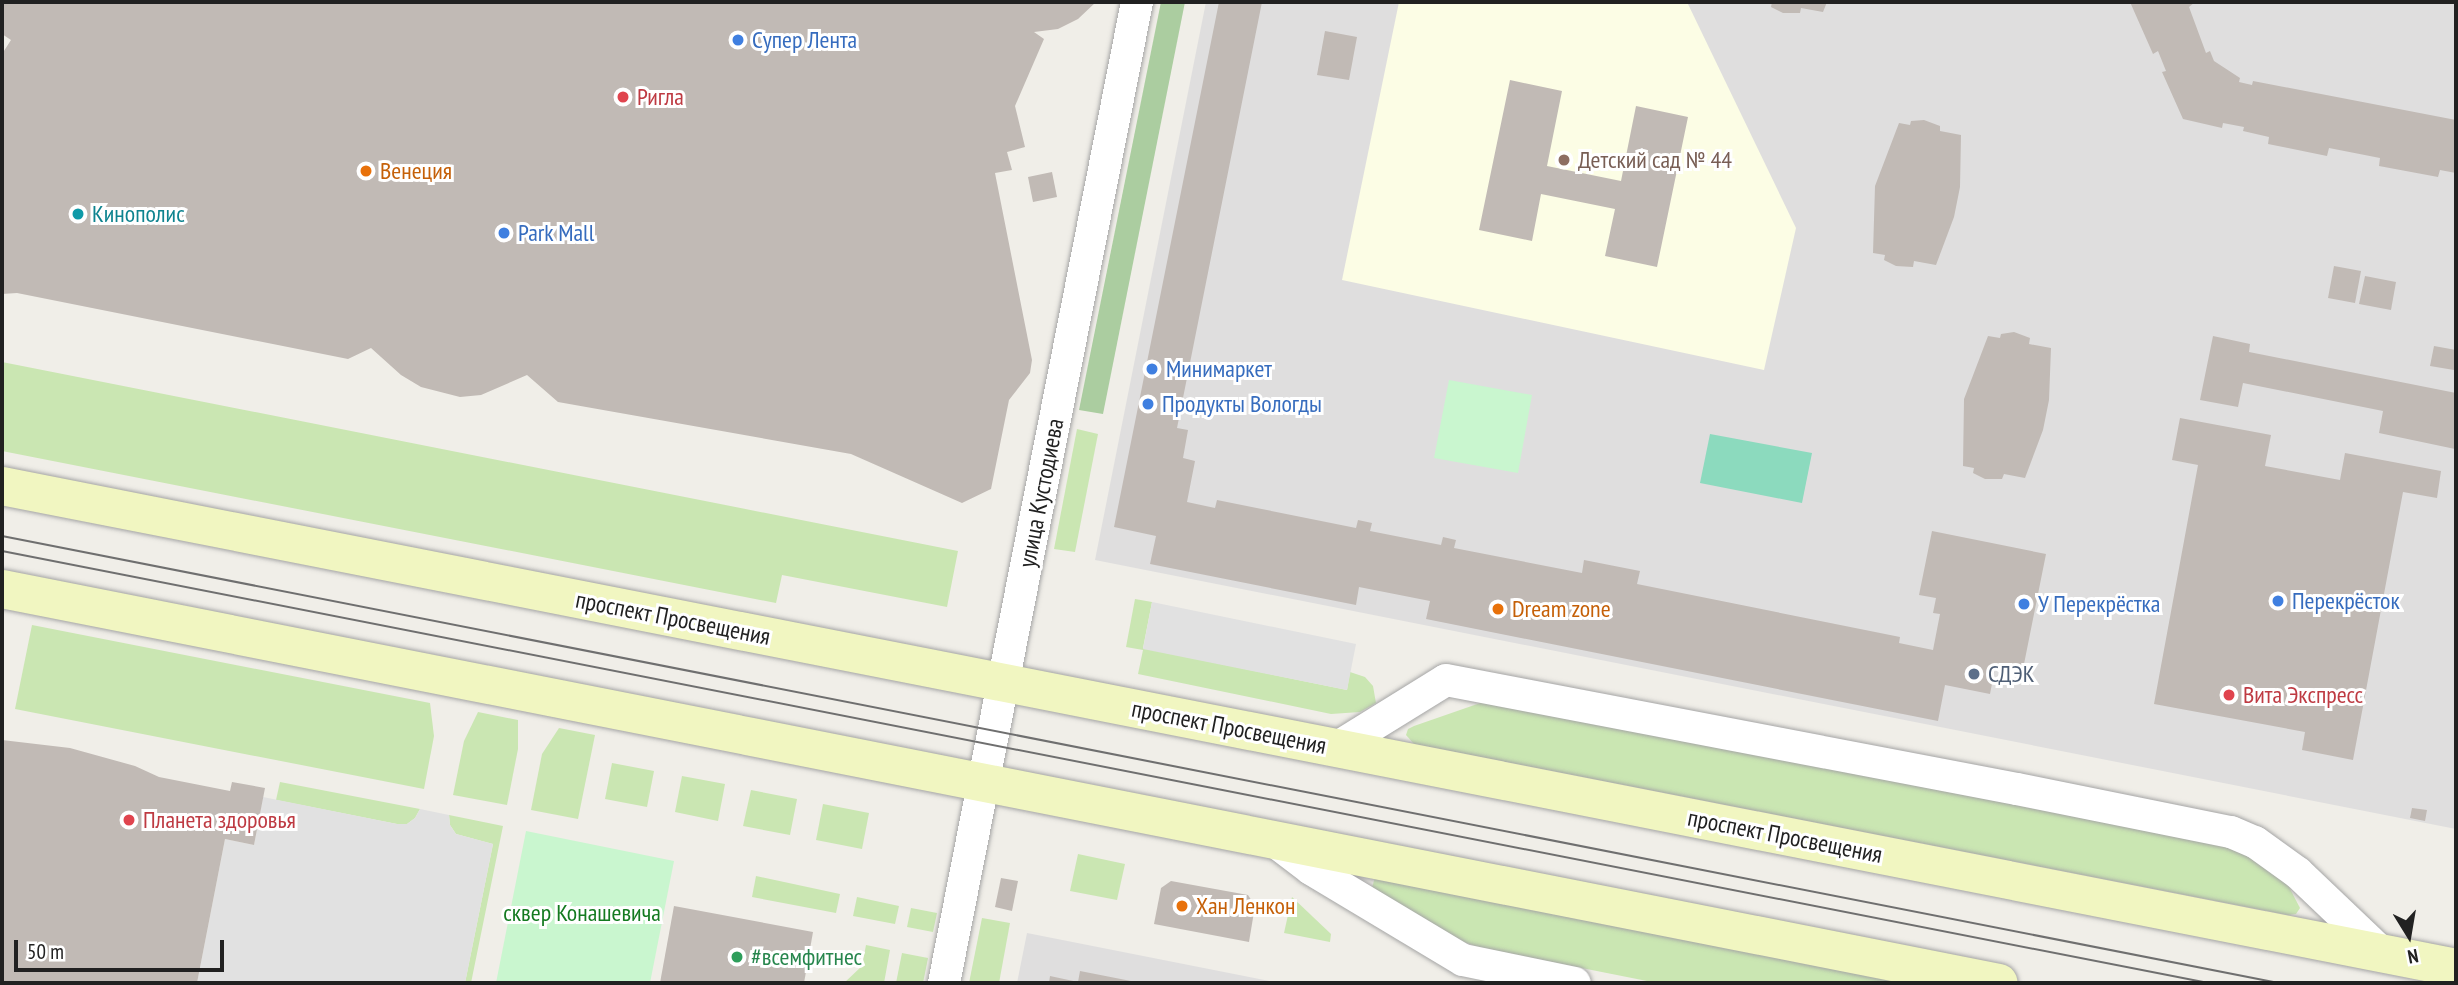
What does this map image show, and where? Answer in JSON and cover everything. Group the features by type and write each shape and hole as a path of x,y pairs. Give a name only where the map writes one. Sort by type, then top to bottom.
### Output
{"main road":[{"name":"проспект Просвещения","path":"2,486 2456,968"},
{"path":"2,589 1999,983"}],"street":[{"name":"улица Кустодиева","path":"944,983 1137,2"},
{"path":"1336,748 1446,680 2070,800 2231,832 2255,842 2298,873 2382,953"},
{"path":"1272,840 1311,869 1463,960 1575,983"}],"shaded area":[{"path":"1206,2 2456,2 2456,829 1095,560"},
{"name":"Детский сад № 44","path":"1399,2 1687,2 1796,228 1764,370 1342,280"},
{"path":"1152,602 1356,644 1347,690 1143,649"},
{"path":"263,797 397,824 407,824 415,818 420,809 449,815 450,825 456,834 493,844 465,983 197,983 225,839 254,845"},
{"path":"1027,933 1279,983 1017,983"}],"green space":[{"path":"1161,2 1185,2 1103,414 1079,410"},
{"path":"2,362 958,551 947,607 782,575 776,603 2,451"},
{"path":"1449,380 1532,395 1518,473 1434,458"},
{"path":"1077,429 1098,434 1075,552 1054,549"},
{"path":"1710,434 1812,453 1802,503 1700,483"},
{"path":"1135,599 1152,602 1143,648 1347,690 1350,672 1365,677 1373,686 1376,703 1360,712 1331,714 1138,674 1143,650 1126,647"},
{"path":"32,625 430,703 434,736 424,789 15,709"},
{"path":"1486,701 2229,847 2254,858 2288,885 2300,908 2296,914 2288,915 1414,744 1406,735 1408,729 1414,726"},
{"path":"478,712 518,720 518,749 507,805 453,795 464,741"},
{"path":"559,728 595,735 578,819 531,810 542,754"},
{"path":"612,763 654,771 647,807 605,799"},
{"path":"682,776 725,784 718,821 675,812"},
{"path":"280,782 420,809 415,818 407,824 397,824 276,800"},
{"path":"751,790 797,799 790,835 743,826"},
{"path":"823,804 869,813 862,849 816,840"},
{"path":"449,815 503,826 471,983 465,983 493,844 456,834 450,825"},
{"name":"сквер Конашевича","path":"526,831 674,861 650,983 496,983"},
{"path":"1078,854 1125,864 1117,900 1070,891"},
{"path":"756,876 840,894 836,913 752,897"},
{"path":"1375,877 1932,983 1657,983 1481,948 1447,936 1372,888"},
{"path":"857,897 899,906 895,924 853,916"},
{"path":"1292,897 1331,934 1330,942 1284,933"},
{"path":"911,908 937,913 933,932 907,927"},
{"path":"982,918 1010,923 999,983 969,983"},
{"path":"866,945 890,950 884,983 844,983 862,966"},
{"path":"902,953 928,958 923,983 896,983"}],"building":[{"name":"Park Mall","path":"2,2 1096,2 1078,19 1058,29 1034,32 1044,39 1015,106 1025,147 1007,152 1012,170 995,173 1032,360 1030,373 1009,400 991,489 962,503 851,454 558,402 527,375 481,395 460,397 421,387 401,375 371,348 348,359 17,293 2,294 2,54 11,40 2,34"},
{"path":"1219,2 1262,2 1177,428 1188,430 1183,458 1195,461 1187,502 1215,508 1217,500 1356,528 1358,520 1372,523 1370,531 1441,545 1443,537 1456,540 1454,548 1582,573 1584,560 1640,571 1637,584 1900,637 1899,643 1933,650 1940,614 1933,613 1936,598 1919,595 1932,531 2046,554 2023,669 1996,663 1990,694 1945,685 1938,721 1426,619 1430,601 1359,587 1356,605 1150,564 1156,536 1114,527"},
{"path":"1772,2 1827,2 1823,12 1801,8 1800,13 1783,13 1771,7"},
{"path":"2130,2 2195,2 2189,7 2206,53 2210,51 2214,61 2240,78 2239,82 2252,85 2253,81 2456,120 2456,173 2440,170 2438,177 2379,166 2380,158 2329,148 2327,156 2268,144 2269,137 2243,131 2244,127 2223,123 2222,128 2183,119 2162,72 2166,71 2158,51 2153,54"},
{"path":"1325,31 1357,37 1349,80 1317,75"},
{"path":"1510,80 1562,91 1547,166 1621,181 1636,106 1688,117 1657,267 1605,256 1615,209 1541,194 1532,241 1479,230"},
{"path":"1924,120 1940,126 1940,131 1961,135 1960,187 1954,217 1936,265 1914,261 1913,267 1896,266 1884,260 1885,255 1873,253 1875,186 1899,123 1910,125 1911,121"},
{"path":"1052,172 1057,197 1033,202 1028,177"},
{"path":"2334,266 2361,271 2355,303 2328,298"},
{"path":"2365,276 2396,282 2391,310 2359,304"},
{"path":"2014,332 2030,338 2029,344 2051,348 2049,400 2043,430 2025,478 2004,474 2002,479 1985,479 1973,473 1974,468 1963,466 1964,399 1988,336 2000,338 2001,334"},
{"path":"2213,336 2250,344 2249,352 2456,393 2455,449 2379,433 2383,411 2243,383 2238,407 2200,400"},
{"path":"2434,346 2456,350 2454,370 2430,366"},
{"name":"Перекрёсток","path":"2180,418 2271,435 2265,466 2340,480 2345,453 2441,471 2437,498 2403,492 2353,760 2302,750 2305,732 2154,704 2198,465 2172,460"},
{"path":"2,740 70,748 135,766 159,777 230,791 232,782 265,788 254,845 225,839 197,983 2,983"},
{"path":"2412,808 2427,810 2425,821 2410,818"},
{"path":"1001,878 1018,881 1012,911 995,907"},
{"path":"1171,881 1248,895 1255,906 1249,942 1154,924 1161,888"},
{"name":"#всемфитнес","path":"674,906 813,932 804,983 660,983"},
{"path":"1080,971 1136,983 1049,983 1050,976 1078,982"}],"tram line":[{"path":"2,536 2279,983"},
{"path":"2,551 2207,983"}],"place":[{"name":"Супер Лента","path":"738,40"},
{"name":"Ригла","path":"623,97"},
{"name":"Детский сад № 44","path":"1564,160"},
{"name":"Венеция","path":"366,171"},
{"name":"Кинополис","path":"78,214"},
{"name":"Park Mall","path":"504,233"},
{"name":"Минимаркет","path":"1152,369"},
{"name":"Продукты Вологды","path":"1148,404"},
{"name":"Перекрёсток","path":"2278,601"},
{"name":"У Перекрёстка","path":"2024,604"},
{"name":"Dream zone","path":"1498,609"},
{"name":"СДЭК","path":"1974,674"},
{"name":"Вита Экспресс","path":"2229,695"},
{"name":"Планета здоровья","path":"129,820"},
{"name":"Хан Ленкон","path":"1182,906"},
{"name":"#всемфитнес","path":"737,957"}]}
